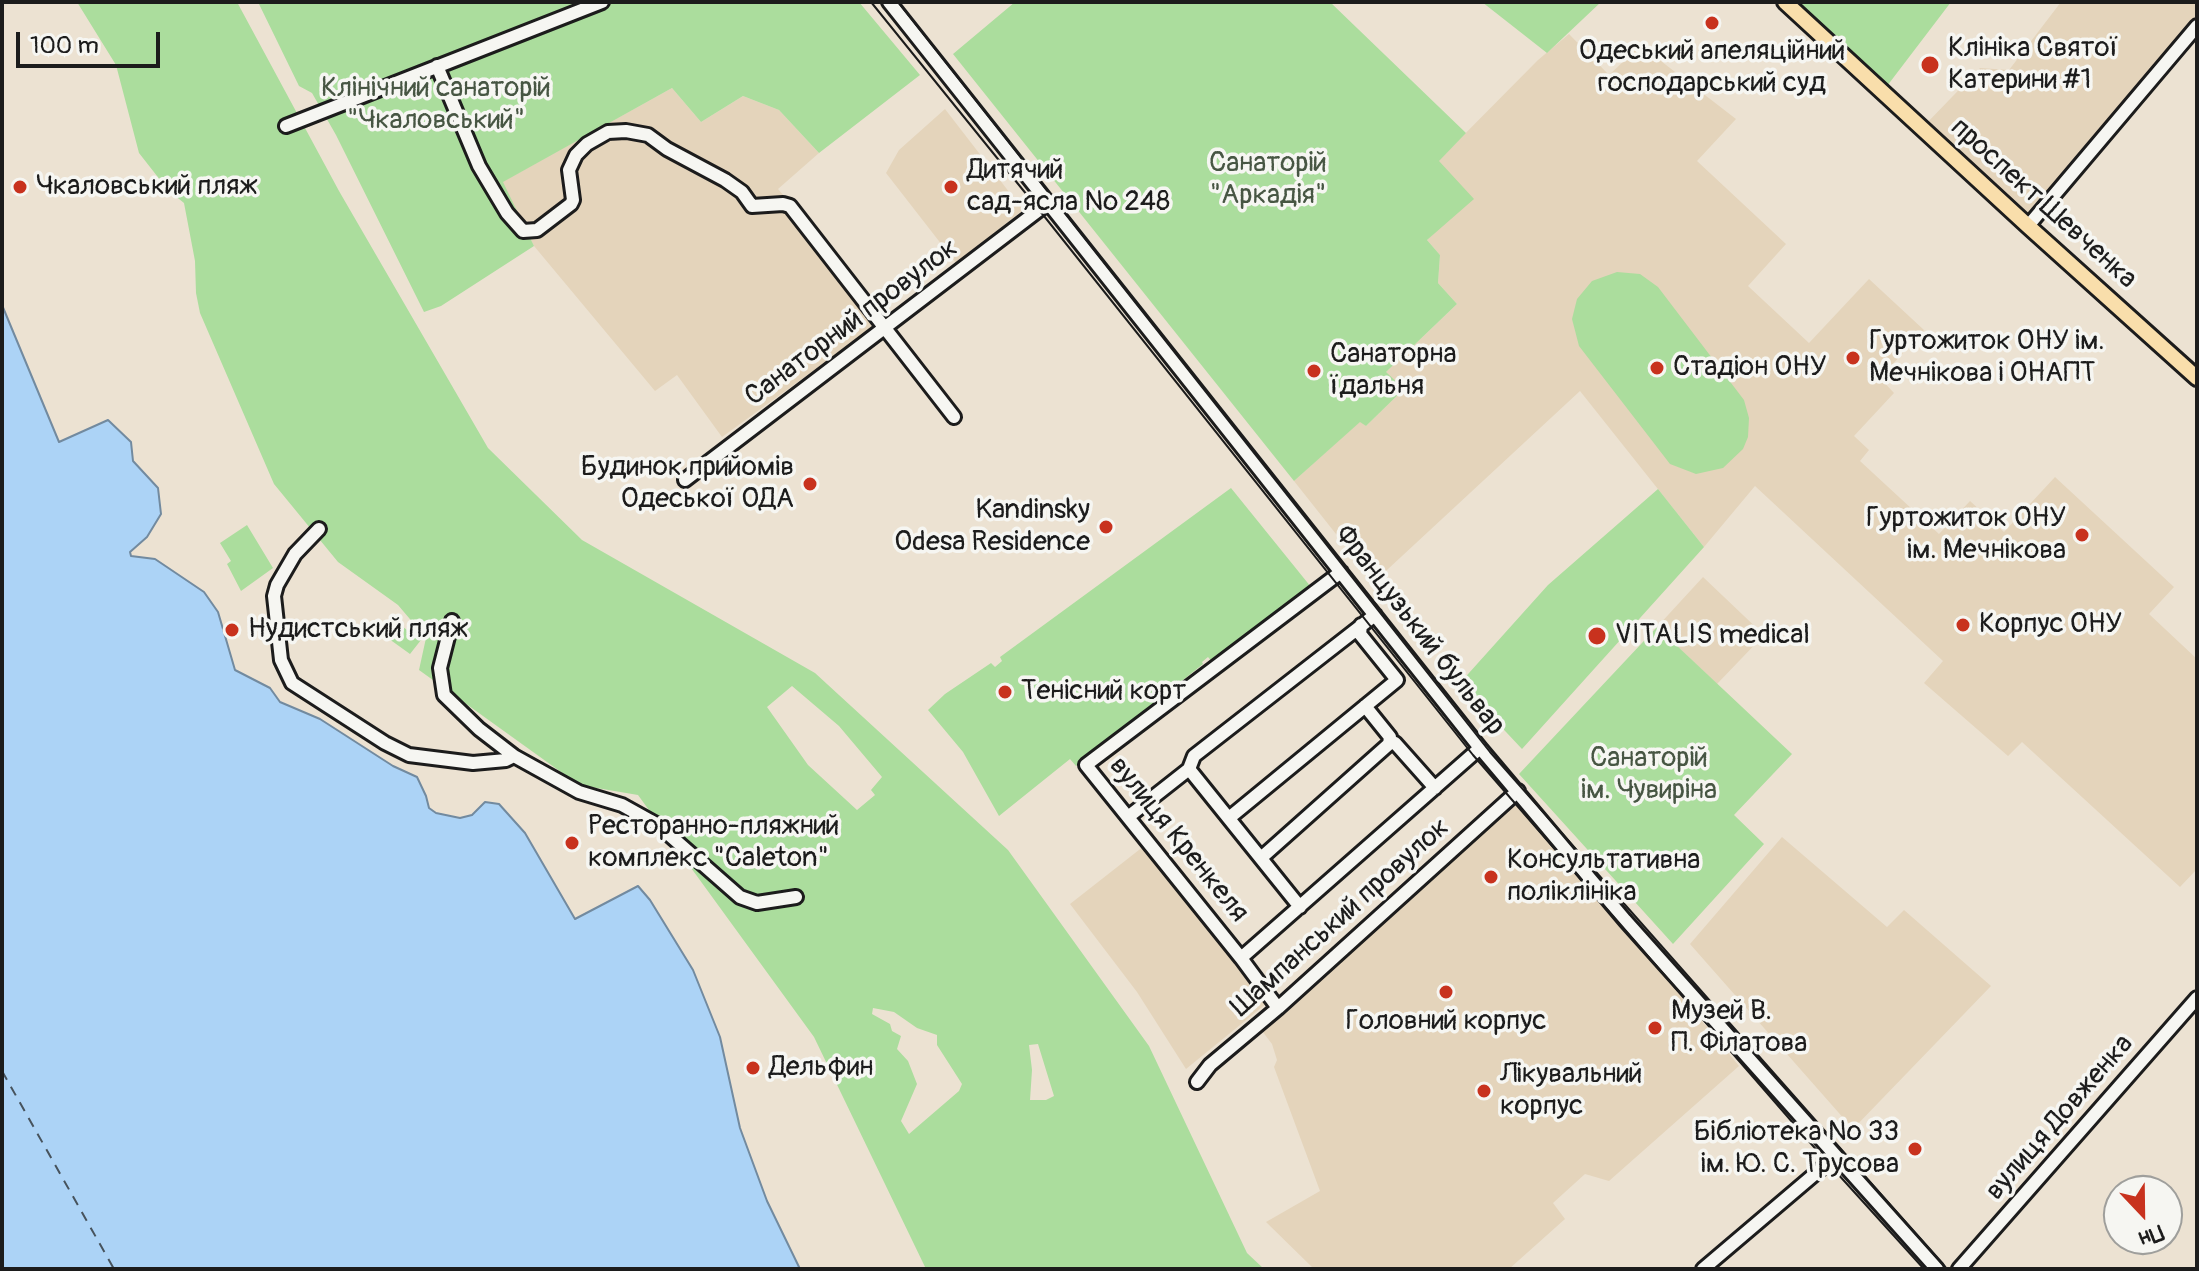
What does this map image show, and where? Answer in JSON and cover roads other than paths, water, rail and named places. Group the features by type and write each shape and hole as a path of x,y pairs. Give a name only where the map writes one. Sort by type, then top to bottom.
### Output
{"main road":[{"name":"проспект Шевченка","path":"1785,2 2197,378"}],"street":[{"path":"286,126 602,2"},
{"name":"Французький бульвар","path":"889,2 1480,748 1616,910 1937,1269"},
{"path":"2028,226 2197,26"},
{"path":"437,66 479,166 507,213 523,231 537,230 571,204 569,170 587,144 608,132 648,135 667,149 725,180 742,192 752,206 790,206 954,417"},
{"name":"Санаторний провулок","path":"685,480 1048,203"},
{"path":"319,529 295,554 274,596 281,660 292,683 409,755 473,763 506,760 514,756"},
{"name":"вулиця Кренкеля","path":"1278,1008 1086,765 1341,572"},
{"path":"1128,817 1189,769 1194,756 1375,615"},
{"path":"452,621 440,668 444,695 479,729 514,756 579,792 622,805 654,823 740,897 757,903 796,897"},
{"path":"1229,818 1397,680 1360,634 1361,625"},
{"path":"1365,706 1390,742 1395,743 1435,788"},
{"path":"1261,858 1390,742"},
{"path":"1241,958 1480,748"},
{"path":"1189,769 1300,907"},
{"name":"Шампанський провулок","path":"1197,1082 1210,1065 1278,1008 1518,791"},
{"name":"вулиця Довженка","path":"1959,1269 2197,998"},
{"path":"1703,1269 1836,1156"}],"water":[{"path":"2,305 59,442 108,420 131,442 133,461 158,488 161,514 147,537 130,552 131,556 155,559 204,592 218,612 235,670 270,688 280,702 320,719 393,766 417,777 429,808 436,813 460,818 472,815 485,802 499,804 525,833 575,919 638,886 650,900 693,970 720,1037 740,1128 767,1201 800,1269 2,1269"}],"tram line":[{"path":"871,2 1473,755 1924,1269"},
{"path":"898,2 1490,752 1947,1269"}],"place":[{"name":"Одеський апеляційний господарський суд","path":"1712,23"},
{"name":"Клініка Святої Катерини #1","path":"1930,65"},
{"name":"Чкаловський пляж","path":"20,187"},
{"name":"Дитячий сад-ясла № 248","path":"951,187"},
{"name":"Гуртожиток ОНУ ім. Мечнікова і ОНАПТ","path":"1853,358"},
{"name":"Стадіон ОНУ","path":"1657,368"},
{"name":"Санаторна їдальня","path":"1314,371"},
{"name":"Будинок прийомів Одеської ОДА","path":"810,484"},
{"name":"Kandinsky Odesa Residence","path":"1106,527"},
{"name":"Гуртожиток ОНУ ім. Мечнікова","path":"2082,535"},
{"name":"Корпус ОНУ","path":"1963,625"},
{"name":"Нудистський пляж","path":"232,630"},
{"name":"VITALIS medical","path":"1597,636"},
{"name":"Тенісний корт","path":"1005,692"},
{"name":"Ресторанно-пляжний комплекс \"Caleton\"","path":"572,843"},
{"name":"Консультативна поліклініка","path":"1491,877"},
{"name":"Головний корпус","path":"1446,992"},
{"name":"Музей В. П. Філатова","path":"1655,1028"},
{"name":"Дельфин","path":"753,1068"},
{"name":"Лікувальний корпус","path":"1484,1091"},
{"name":"Бібліотека № 33 ім. Ю. С. Трусова","path":"1915,1149"}],"park label":[{"name":"Клінічний санаторій \"Чкаловський\"","path":"436,105"},
{"name":"Санаторій \"Аркадія\"","path":"1268,180"},
{"name":"Санаторій ім. Чувиріна","path":"1649,775"}]}
